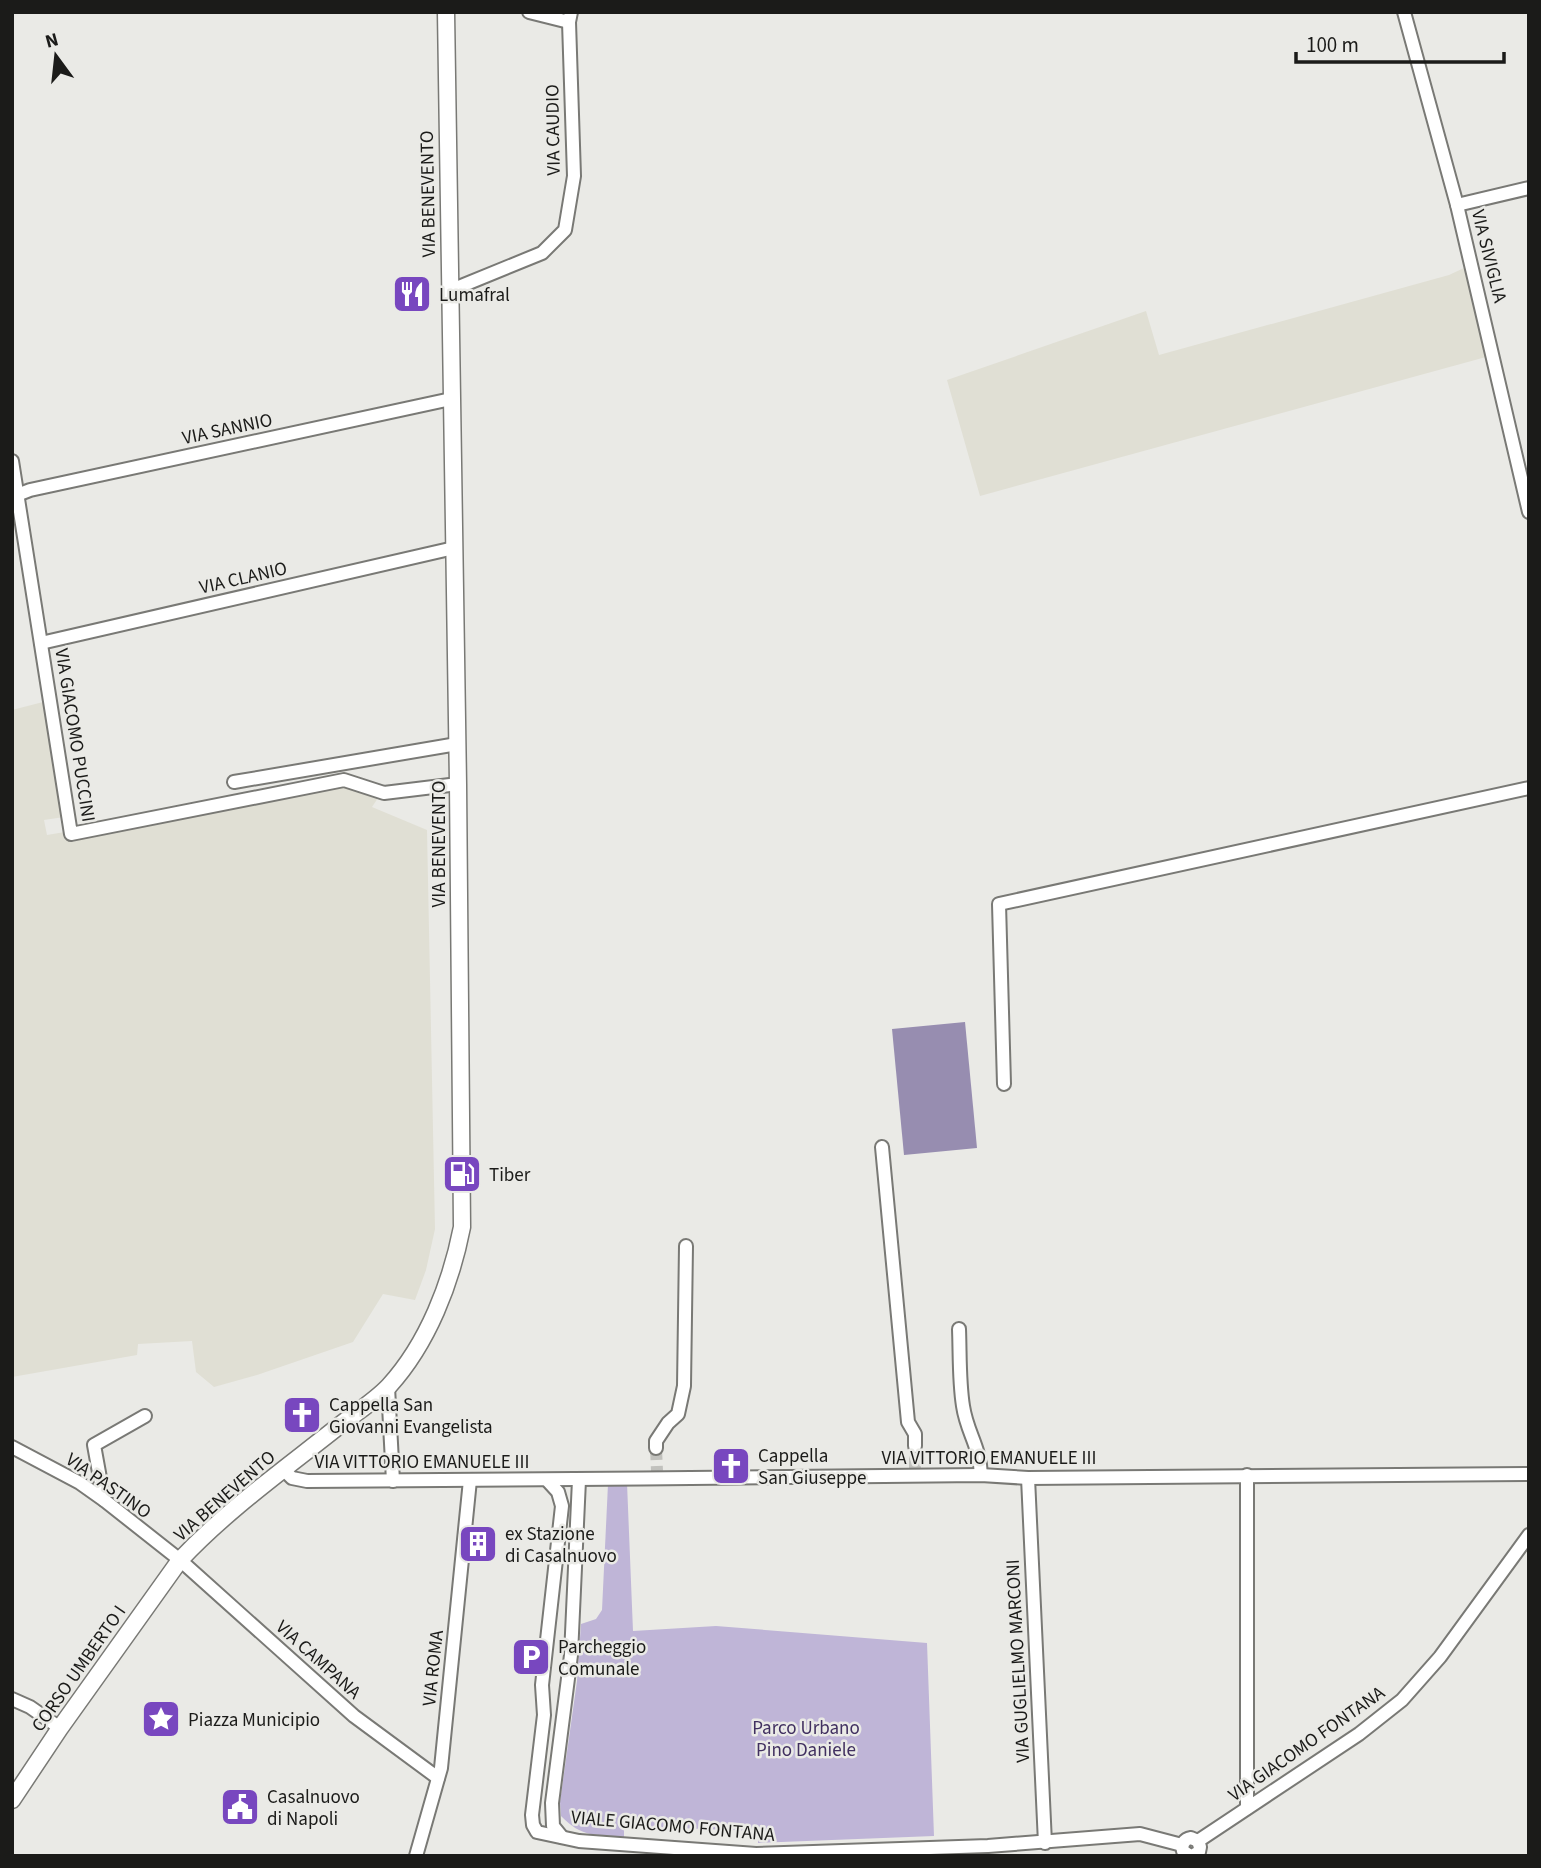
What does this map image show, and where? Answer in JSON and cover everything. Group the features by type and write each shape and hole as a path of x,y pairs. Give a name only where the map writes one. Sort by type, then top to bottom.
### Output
{"main road":[{"name":"VIA BENEVENTO","path":"180,1560 195,1544 388,1387 427,1329 441,1299 453,1269 462,1227 446,12"},
{"name":"CORSO UMBERTO I","path":"12,1800 180,1560"}],"street":[{"name":"VIA CAUDIO","path":"449,291 542,253 565,230 574,176 570,17 529,12"},
{"name":"VIA SIVIGLIA","path":"1404,12 1458,205 1529,512"},
{"path":"1458,205 1529,188"},
{"name":"VIA SANNIO","path":"15,496 30,490 450,398"},
{"name":"VIA GIACOMO PUCCINI","path":"12,461 15,496 71,834 344,780 384,793 458,784"},
{"name":"VIA CLANIO","path":"41,643 454,548"},
{"path":"234,782 457,744"},
{"path":"1004,1084 999,904 1529,788"},
{"path":"882,1147 908,1422 915,1434 915,1446"},
{"path":"656,1448 656,1441 678,1414 684,1386 686,1246"},
{"path":"959,1329 962,1405 981,1456 981,1475"},
{"path":"388,1387 393,1481"},
{"path":"104,1500 94,1445 145,1416"},
{"name":"VIA PASTINO","path":"12,1447 80,1483 180,1560"},
{"name":"VIA VITTORIO EMANUELE III","path":"285,1470 292,1478 307,1481 579,1480 657,1474 915,1472 1028,1478 1529,1474"},
{"path":"1247,1475 1247,1808"},
{"name":"VIA GUGLIELMO MARCONI","path":"1028,1478 1045,1843"},
{"name":"VIA ROMA","path":"416,1856 438,1778 471,1480"},
{"path":"547,1480 558,1492 562,1506 542,1685 544,1715 531,1815 537,1832 562,1837"},
{"name":"VIALE GIACOMO FONTANA","path":"579,1480 571,1655 552,1803 553,1826 562,1837 579,1841 756,1854 895,1852 1140,1834 1193,1851"},
{"name":"VIA GIACOMO FONTANA","path":"1193,1851 1247,1808 1359,1734 1402,1700 1447,1648 1529,1535"},
{"name":"VIA CAMPANA","path":"180,1560 354,1716 438,1778"},
{"path":"12,1699 30,1707 60,1728"},
{"path":"1035,1856 1045,1843"}],"shaded area":[{"path":"1464,268 1486,357 980,496 947,380 1146,311 1159,355 1449,275"},
{"path":"43,702 64,817 44,820 47,835 344,785 384,789 372,807 427,830 435,1229 426,1270 415,1300 383,1294 353,1342 214,1387 196,1372 192,1341 138,1344 137,1355 12,1377 12,710"},
{"path":"965,1022 977,1148 904,1155 892,1029"}],"green space":[{"name":"Parco Urbano Pino Daniele","path":"627,1483 633,1631 716,1626 927,1643 934,1836 758,1843 758,1831 624,1826 624,1837 583,1832 561,1816 560,1802 577,1681 581,1624 596,1619 602,1610 608,1484"}],"tunnel":[{"path":"915,1446 915,1468"},
{"path":"656,1448 657,1471"}],"place":[{"name":"Lumafral","path":"412,294"},
{"name":"Tiber","path":"462,1174"},
{"name":"Cappella San Giovanni Evangelista","path":"302,1415"},
{"name":"Cappella San Giuseppe","path":"731,1466"},
{"name":"ex Stazione di Casalnuovo","path":"478,1544"},
{"name":"Parcheggio Comunale","path":"531,1657"},
{"name":"Piazza Municipio","path":"161,1719"},
{"name":"Casalnuovo di Napoli","path":"240,1807"}]}
